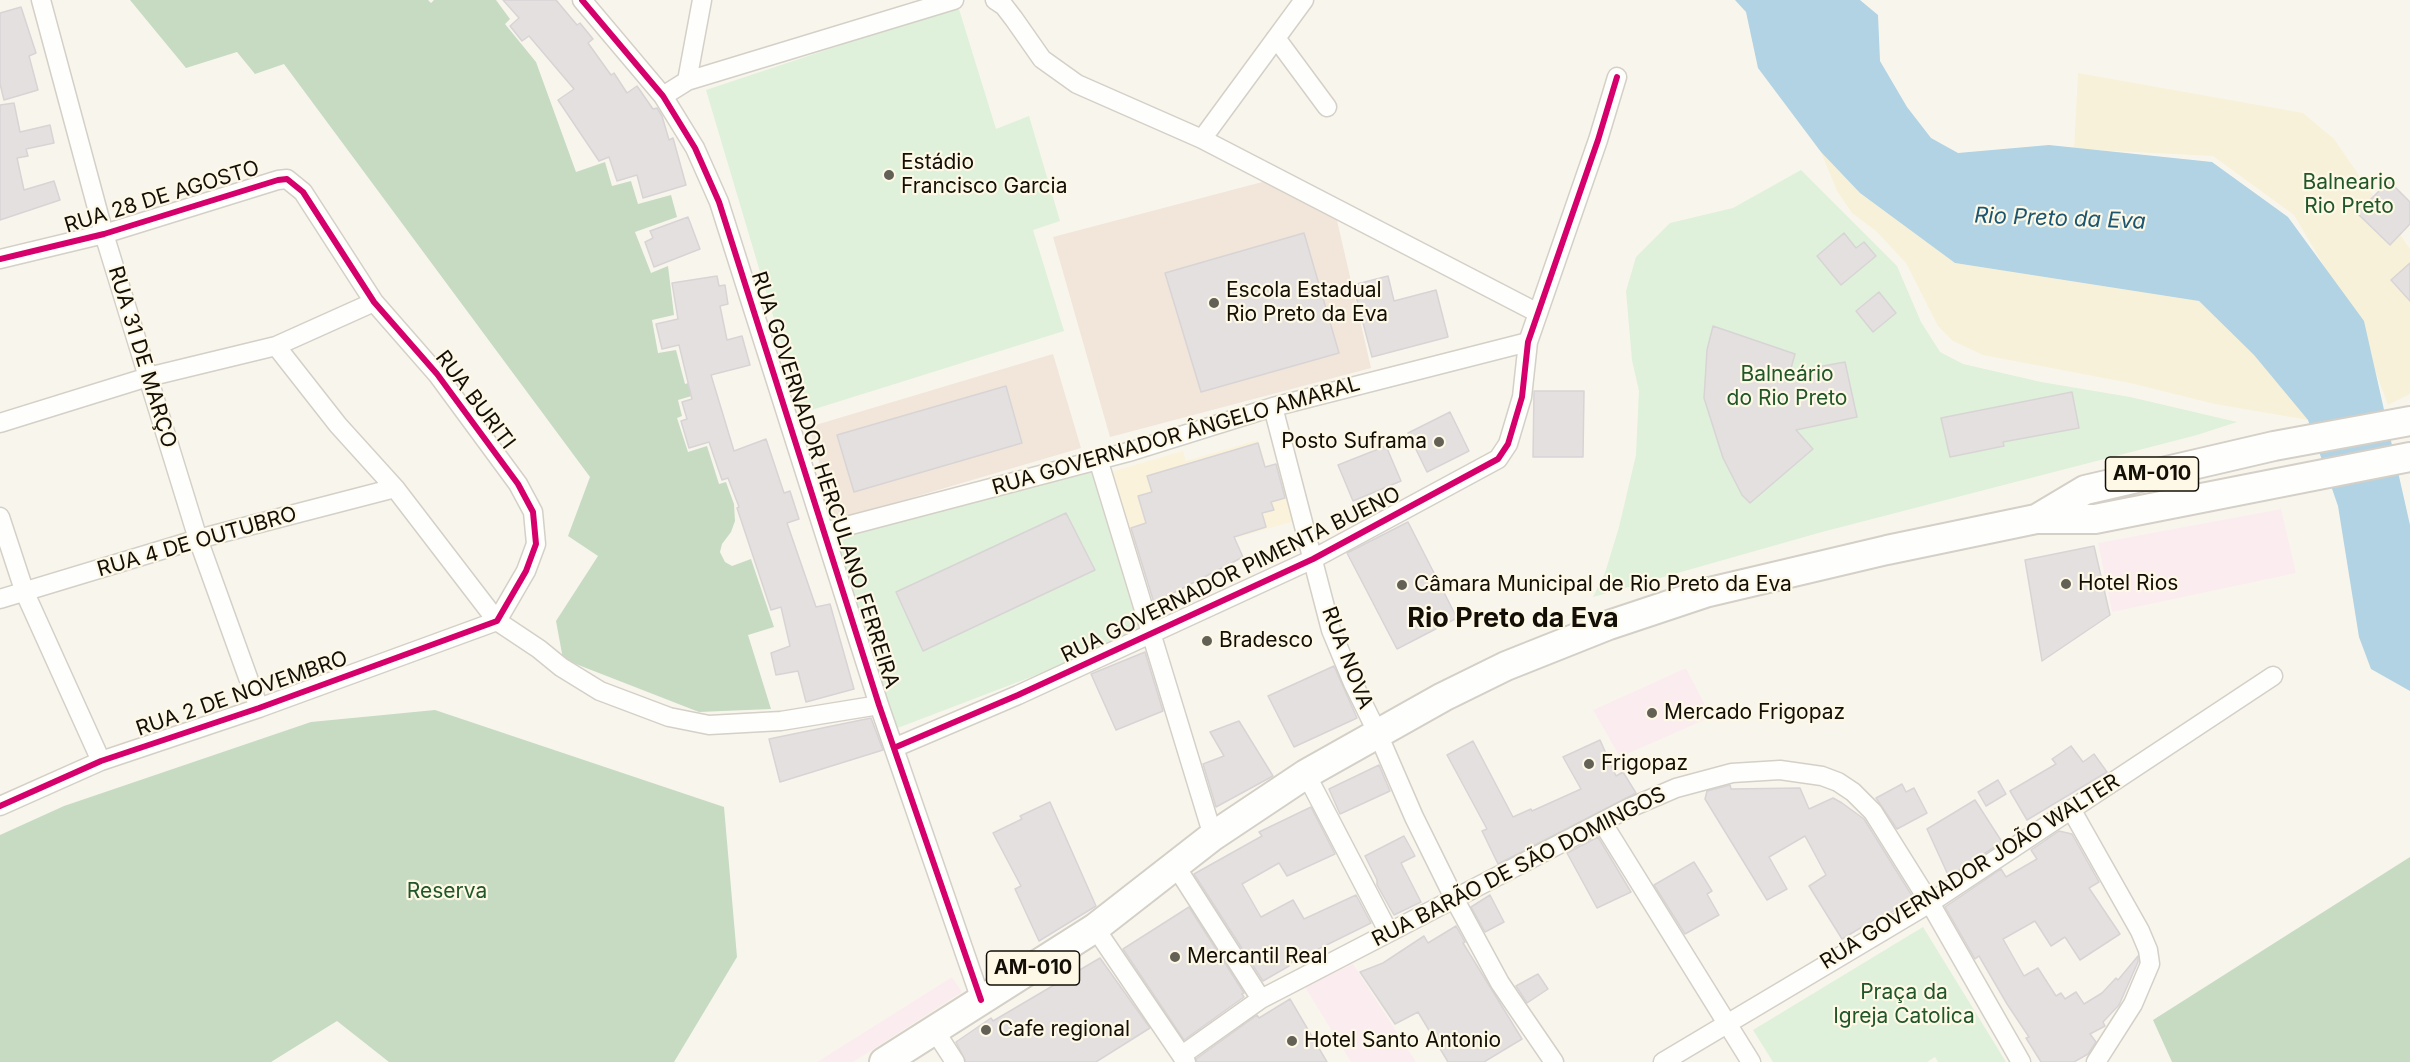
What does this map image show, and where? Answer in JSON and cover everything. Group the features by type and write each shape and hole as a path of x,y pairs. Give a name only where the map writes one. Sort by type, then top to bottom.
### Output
{"main road":[{"name":"AM-010","path":"2036,519 2085,490 2274,446 2410,421"},
{"name":"AM-010","path":"884,1062 1095,928 1213,836 1306,774 1443,697 1506,666 1609,626 1705,593 1887,550 2036,519 2095,519 2410,457"}],"street":[{"name":"RUA 31 DE MARÇO","path":"41,0 104,234 148,377 198,539 259,708"},
{"name":"RUA GOVERNADOR HERCULANO FERREIRA","path":"582,0 663,96 695,148 719,202 879,705 896,747 981,1000"},
{"path":"687,81 702,0"},
{"path":"663,96 687,81 954,0"},
{"path":"995,0 1004,6 1042,59 1077,84 1122,106 1202,138 1538,313"},
{"path":"1202,138 1304,0"},
{"path":"1276,38 1327,107"},
{"name":"RUA GOVERNADOR PIMENTA BUENO","path":"896,747 1313,559 1498,459 1508,444 1522,397 1528,342 1599,140 1617,77"},
{"name":"RUA 28 DE AGOSTO","path":"0,259 104,234 278,180 287,179 295,183 317,216"},
{"name":"RUA BURITI","path":"317,216 374,302 437,374 518,484 533,512 536,544 526,571 497,621"},
{"path":"0,423 148,377 276,346 374,302"},
{"name":"RUA GOVERNADOR ÂNGELO AMARAL","path":"824,532 1132,451 1273,407 1528,342"},
{"path":"276,346 338,425 395,488 497,621 561,667 600,691 669,717 709,725 781,721 879,705"},
{"name":"RUA NOVA","path":"1273,407 1331,630 1353,684 1455,900 1500,983 1554,1062"},
{"path":"1098,459 1213,836"},
{"name":"RUA 4 DE OUTUBRO","path":"0,599 198,539 395,488"},
{"path":"0,517 25,593 101,761"},
{"name":"RUA 2 DE NOVEMBRO","path":"0,806 101,761 259,708 497,621"},
{"name":"RUA GOVERNADOR JOÃO WALTER","path":"1663,1062 1930,903 2273,676"},
{"name":"RUA BARÃO DE SÃO DOMINGOS","path":"1184,1058 1261,999 1388,931 1455,900 1503,872 1602,822 1676,789 1731,773 1780,770 1822,776 1838,783 1853,792 1873,812 1930,903 2021,1062"},
{"path":"1306,774 1388,931"},
{"path":"2071,809 2140,931 2150,964 2138,994 2096,1062"},
{"path":"1602,822 1751,1062"},
{"path":"1175,865 1261,999"},
{"path":"1095,928 1184,1058"},
{"path":"935,1031 955,1062"}],"shaded area":[{"name":"Escola Estadual Rio Preto da Eva","path":"1270,180 1336,216 1371,368 1110,437 1053,237"},
{"path":"1053,354 1081,448 836,520 809,427"},
{"path":"1258,440 1266,466 1281,462 1298,520 1138,566 1111,472 1183,451 1186,461"},
{"path":"2281,509 2296,573 2112,612 2098,543"},
{"name":"Mercado Frigopaz","path":"1686,668 1711,717 1620,757 1593,710"},
{"path":"1353,964 1416,1062 1351,1062 1305,987"},
{"path":"952,977 962,992 853,1062 817,1062"}],"green space":[{"path":"130,0 428,0 431,3 434,0 496,0 510,19 505,24 536,62 576,172 605,162 612,186 631,181 638,204 671,195 677,217 635,232 651,273 668,266 674,315 652,320 658,353 676,350 685,384 698,380 702,393 678,400 682,416 677,418 688,452 707,446 719,484 726,482 734,504 735,521 720,552 725,562 732,566 751,559 774,627 748,635 771,709 699,712 563,659 556,621 598,556 568,536 590,477 284,64 255,74 237,52 186,68"},
{"name":"Estádio Francisco Garcia","path":"958,6 996,129 1029,116 1060,221 1033,230 1064,331 802,413 706,90"},
{"name":"Balneário do Rio Preto","path":"1801,170 1897,266 1921,322 1940,352 1963,364 2041,382 2130,397 2237,422 2197,435 1822,532 1593,597 1605,573 1619,527 1636,455 1639,391 1632,360 1626,291 1636,257 1670,223 1733,208"},
{"path":"1089,464 1141,635 895,729 833,539"},
{"name":"Reserva","path":"435,710 724,807 737,957 674,1062 389,1062 337,1021 271,1062 0,1062 0,835 64,806 311,722"},
{"path":"2410,857 2410,1062 2172,1062 2153,1020"},
{"name":"Praça da Igreja Catolica","path":"1923,927 2006,1062 1938,1062 1935,1057 1927,1062 1773,1062 1753,1030"}],"sand":[{"name":"Balneario Rio Preto","path":"2078,73 2303,113 2334,139 2410,249 2410,394 2388,405 2357,322 2294,215 2213,156 2074,149"},
{"path":"1821,152 1860,193 1955,263 2199,301 2254,355 2308,420 2215,404 2130,383 1983,355 1953,341 1938,326 1906,263 1876,231 1852,213 1837,191"}],"water":[{"path":"1735,0 1860,0 1878,15 1880,61 1907,107 1931,138 1958,153 2049,145 2212,162 2288,217 2364,321 2410,525 2410,691 2371,669 2359,637 2338,506 2308,420 2254,355 2199,301 1955,263 1860,193 1821,152 1758,68 1746,12"}],"building":[{"path":"503,0 556,0 577,25 580,23 593,39 588,43 611,75 614,73 627,93 637,86 653,109 657,108 662,116 669,140 673,138 686,185 643,198 637,175 617,181 609,157 599,161 558,100 574,89 529,36 522,41 510,26 519,18"},
{"path":"21,7 36,53 29,56 38,90 4,100 0,84 0,13"},
{"path":"14,103 20,132 50,125 54,143 26,149 28,156 17,158 24,190 54,181 60,200 0,220 0,105"},
{"path":"2389,181 2410,202 2410,224 2390,245 2357,213"},
{"path":"688,217 700,249 654,267 645,242 653,238 650,231"},
{"path":"1304,233 1339,353 1201,392 1165,273"},
{"path":"1844,233 1856,248 1864,242 1876,256 1841,285 1817,256"},
{"path":"2410,263 2410,301 2391,280"},
{"path":"717,276 719,286 725,285 728,304 720,306 727,340 742,336 750,365 711,375 734,451 766,439 784,493 790,491 799,519 787,523 816,607 830,604 854,689 806,702 798,671 776,675 771,653 790,646 781,607 771,610 737,508 739,507 728,478 722,480 709,442 689,448 681,421 687,419 682,402 692,399 679,345 662,349 656,324 678,319 672,283"},
{"path":"1388,276 1394,301 1436,290 1448,337 1372,357 1353,285"},
{"path":"1879,292 1896,313 1873,332 1856,311"},
{"path":"1713,326 1795,354 1790,372 1845,362 1857,417 1796,430 1813,449 1750,503 1742,495 1723,458 1704,398 1707,350"},
{"path":"1006,386 1022,443 854,492 837,435"},
{"path":"1534,391 1584,391 1583,457 1533,457"},
{"path":"2072,392 2079,428 2003,442 2004,446 1950,457 1941,418"},
{"name":"Posto Suframa","path":"1450,412 1469,451 1427,472 1408,433"},
{"path":"1258,443 1265,467 1276,464 1285,498 1271,502 1274,510 1262,513 1266,527 1234,537 1243,557 1154,603 1131,528 1146,523 1138,496 1152,492 1147,476"},
{"path":"1386,446 1401,481 1353,501 1338,465"},
{"path":"1066,513 1095,570 923,651 896,592"},
{"name":"Câmara Municipal de Rio Preto da Eva","path":"1408,522 1457,618 1397,649 1347,553"},
{"name":"Hotel Rios","path":"2094,546 2110,615 2042,661 2025,560"},
{"path":"1145,652 1163,711 1116,730 1091,674"},
{"path":"1334,666 1357,718 1294,747 1268,696"},
{"path":"871,718 883,750 780,782 769,739"},
{"path":"1239,721 1273,776 1216,807 1203,764 1224,756 1210,732"},
{"path":"1600,740 1616,776 1623,772 1636,793 1498,864 1482,831 1487,829 1447,755 1473,741 1513,817 1581,789 1563,757"},
{"path":"2071,746 2083,762 2094,754 2107,772 2027,820 2010,791 2056,764 2052,759"},
{"path":"1379,765 1390,791 1340,814 1329,789"},
{"path":"1998,780 2006,794 1986,806 1978,792"},
{"path":"1902,784 1906,792 1914,788 1927,813 1897,829 1876,798"},
{"path":"1730,785 1731,789 1800,788 1809,809 1833,798 1842,803 1864,819 1914,899 1842,939 1809,886 1826,875 1805,836 1769,857 1787,889 1767,900 1705,799 1707,791"},
{"path":"1975,800 2002,842 1949,877 1927,829"},
{"path":"1050,802 1096,906 1039,941 1015,889 1021,886 993,833 1022,819 1020,816"},
{"path":"1311,807 1335,854 1287,876 1279,863 1242,884 1261,917 1293,900 1304,919 1356,895 1371,923 1288,964 1289,966 1263,981 1194,874 1262,836 1259,832"},
{"path":"2059,831 2072,834 2099,882 2089,888 2120,934 2080,960 2065,937 2051,946 2035,921 2003,939 2024,976 2038,968 2056,996 2061,993 2065,999 2076,992 2084,1004 2102,993 2116,978 2118,980 2138,956 2138,962 2119,1005 2103,1022 2105,1026 2090,1034 2096,1042 2088,1054 2074,1062 2041,1062 2026,1038 2029,1037 1979,956 1975,959 1945,907 2001,869 2006,877 2037,859 2031,850"},
{"path":"1404,836 1415,856 1401,863 1421,902 1394,915 1377,885 1377,880 1365,856"},
{"path":"1598,837 1631,892 1597,908 1567,853"},
{"path":"1694,862 1712,891 1707,894 1719,915 1685,934 1654,885"},
{"path":"1490,895 1504,922 1485,932 1471,907"},
{"name":"Mercantil Real","path":"1189,907 1244,993 1242,994 1244,997 1184,1040 1123,949"},
{"path":"1456,926 1465,942 1463,943 1522,1039 1484,1062 1448,1062 1418,1012 1395,1024 1360,972 1383,963 1424,936 1428,943"},
{"path":"1100,958 1150,1028 1096,1062 966,1062 956,1042 991,1018 993,1021"},
{"path":"1538,974 1548,989 1527,1003 1516,986"},
{"path":"1290,999 1327,1062 1197,1062 1196,1059 1257,1015 1259,1018"}],"cycle path":[{"path":"582,0 663,96 695,148 719,202 879,705 981,1000"},
{"path":"896,747 1018,695 1313,559 1498,459 1508,444 1522,397 1528,342 1598,140 1617,77"},
{"path":"0,259 104,234 287,179 303,192 374,302 437,374 518,484 533,512 536,544 526,571 497,621 259,708 101,761 0,806"}],"place":[{"name":"Estádio Francisco Garcia","path":"889,175"},
{"name":"Escola Estadual Rio Preto da Eva","path":"1214,303"},
{"name":"Posto Suframa","path":"1439,442"},
{"name":"Hotel Rios","path":"2066,584"},
{"name":"Câmara Municipal de Rio Preto da Eva","path":"1402,585"},
{"name":"Bradesco","path":"1207,641"},
{"name":"Mercado Frigopaz","path":"1652,713"},
{"name":"Frigopaz","path":"1589,764"},
{"name":"Mercantil Real","path":"1175,957"},
{"name":"Cafe regional","path":"986,1030"},
{"name":"Hotel Santo Antonio","path":"1292,1041"}],"district":[{"name":"Rio Preto da Eva","path":"1513,619"}]}
